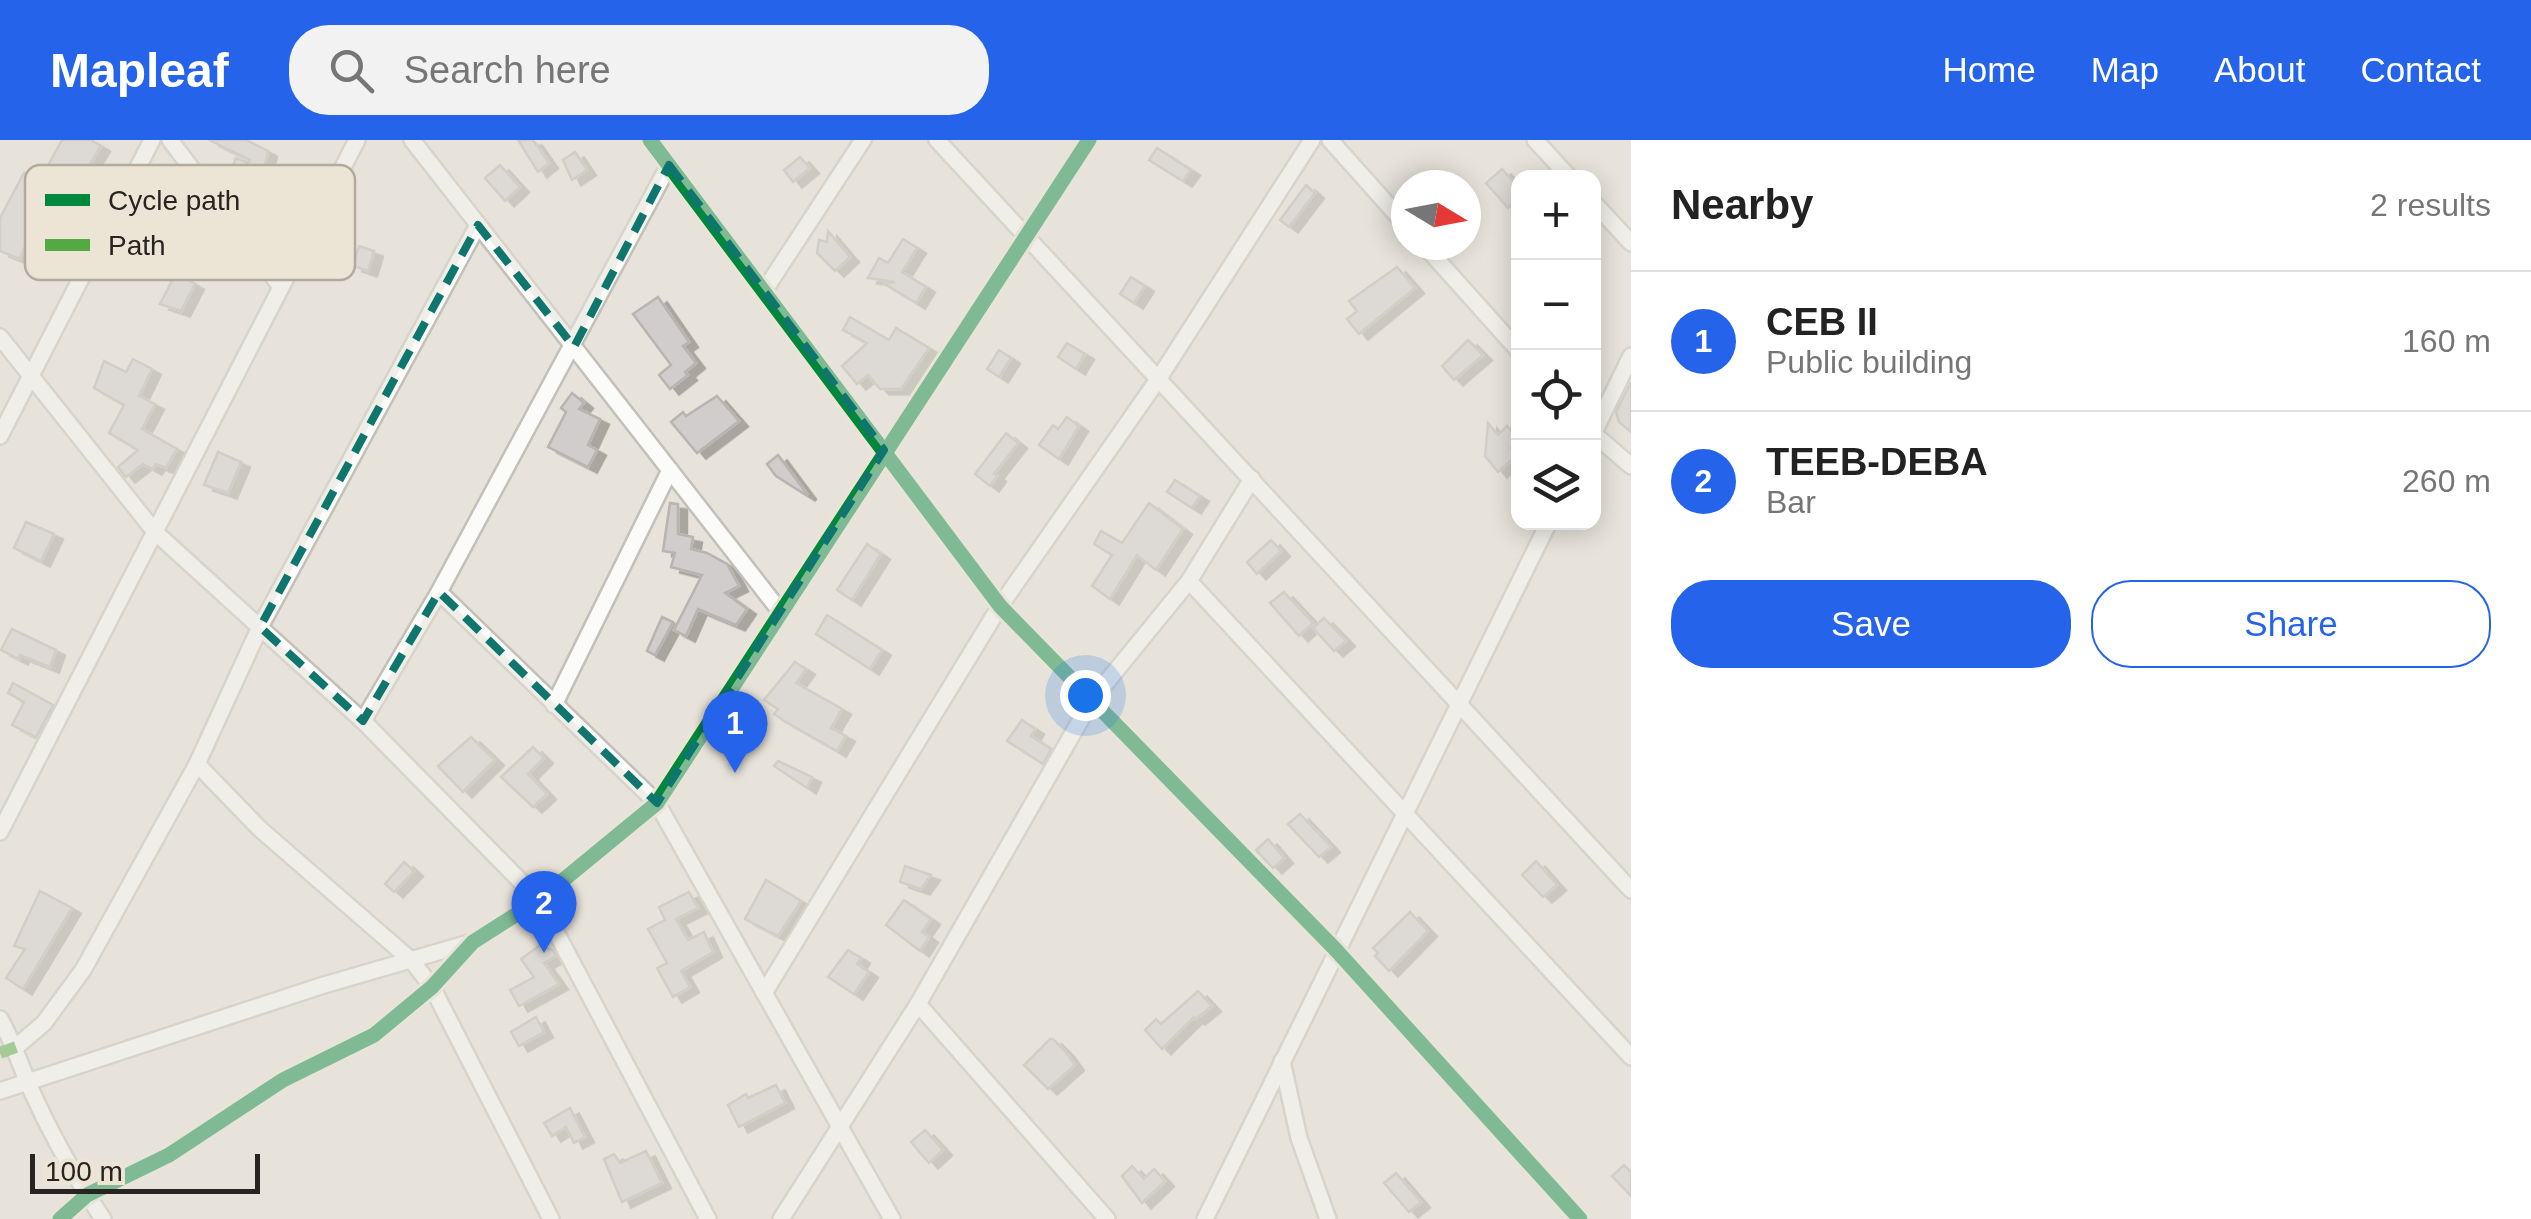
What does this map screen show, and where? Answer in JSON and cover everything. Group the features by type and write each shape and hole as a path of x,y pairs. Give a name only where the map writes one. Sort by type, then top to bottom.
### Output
{"street":[{"path":"139,165 152,140"},
{"path":"170,140 189,165"},
{"path":"344,165 357,140"},
{"path":"412,140 780,611"},
{"path":"650,140 1000,606 1336,950 1580,1219"},
{"path":"764,290 863,140"},
{"path":"936,140 1631,890"},
{"path":"0,1091 324,985 473,942 539,900 657,803 1089,140"},
{"path":"764,994 1000,606 1159,378 1312,140"},
{"path":"1330,140 1391,208"},
{"path":"1535,140 1563,170"},
{"path":"362,721 440,592 669,165"},
{"path":"1601,211 1631,244"},
{"path":"16,1047 44,1023 84,970 197,764 260,628 478,225"},
{"path":"1437,260 1511,342"},
{"path":"0,436 80,280"},
{"path":"276,280 281,287"},
{"path":"0,832 285,280"},
{"path":"0,338 155,532 362,721 539,900 708,1219"},
{"path":"1601,418 1631,356"},
{"path":"1601,439 1631,466"},
{"path":"554,705 670,470"},
{"path":"780,1219 918,1004 1092,700 1189,581 1252,479"},
{"path":"1205,1219 1545,530"},
{"path":"1189,581 1631,1056"},
{"path":"440,592 657,803 892,1219"},
{"path":"197,764 260,829 412,962 432,987 551,1219"},
{"path":"60,1219 86,1195 169,1155 283,1080 374,1035 432,987 473,942"},
{"path":"918,1004 1107,1219"},
{"path":"0,1019 86,1195 103,1219"},
{"path":"1282,1060 1299,1138 1328,1219"}],"highlighted area":[{"path":"669,165 884,450 657,803 439,592 363,721 260,627 478,225 574,347"}],"building":[{"path":"62,140 91,140 101,146 90,165 48,165"},
{"path":"209,140 246,140 268,151 265,165 233,165 236,158 249,163 250,160"},
{"path":"518,140 533,140 549,163 538,172"},
{"path":"1157,148 1191,170 1183,181 1149,160"},
{"path":"575,152 587,170 572,180 563,160"},
{"path":"800,157 810,168 793,182 784,170"},
{"path":"500,165 520,187 505,201 485,178"},
{"path":"1502,169 1511,179 1508,208 1486,183"},
{"path":"25,173 25,246 20,259 0,251 0,218"},
{"path":"1306,185 1315,193 1289,227 1280,220"},
{"path":"828,231 850,257 835,271 817,253 819,240 827,242"},
{"path":"903,239 917,248 902,272 926,287 916,303 885,284 895,282 868,278 879,258 888,263"},
{"path":"359,246 374,251 368,271 355,267"},
{"path":"1397,267 1415,288 1359,334 1347,319 1357,311 1349,301"},
{"path":"1131,277 1145,286 1134,303 1120,294"},
{"path":"172,280 195,284 181,311 160,304"},
{"path":"658,297 689,342 683,346 696,363 670,389 659,375 671,365 633,314"},
{"path":"850,317 889,340 896,328 929,348 901,389 880,389 868,375 857,384 842,366 867,343 843,330"},
{"path":"1468,340 1483,355 1454,380 1442,366"},
{"path":"1067,343 1085,354 1076,369 1058,357"},
{"path":"999,350 1011,358 999,377 987,369"},
{"path":"133,359 152,369 139,396 155,404 142,429 177,449 166,468 156,464 153,469 143,464 126,477 118,467 138,450 109,433 124,405 94,388 104,361 126,372"},
{"path":"1631,382 1631,432 1619,422 1616,412"},
{"path":"572,393 584,403 579,409 600,419 588,445 597,450 588,467 548,447 566,412 561,408"},
{"path":"717,396 739,421 697,453 671,422"},
{"path":"1067,417 1079,426 1059,459 1039,445 1053,425 1058,429"},
{"path":"1488,423 1498,435 1507,426 1511,430 1511,460 1498,472 1485,456"},
{"path":"1006,433 1018,443 994,474 997,476 990,486 975,474"},
{"path":"218,452 241,462 228,493 204,485"},
{"path":"778,455 806,495 776,476 767,464"},
{"path":"1175,480 1200,496 1192,508 1167,492"},
{"path":"670,503 678,504 678,534 693,537 691,549 727,564 739,586 725,593 747,609 736,625 698,609 686,636 674,630 702,575 671,567 675,553 663,551"},
{"path":"1149,503 1183,529 1156,570 1137,555 1110,599 1092,586 1112,555 1094,544 1101,531 1122,543"},
{"path":"26,522 54,534 41,561 14,548"},
{"path":"1271,540 1281,551 1257,574 1247,562"},
{"path":"867,544 881,554 852,600 837,590"},
{"path":"1284,592 1313,623 1299,636 1270,603"},
{"path":"827,615 882,650 870,669 816,634"},
{"path":"662,617 673,622 655,655 647,651"},
{"path":"1324,618 1346,641 1334,651 1313,628"},
{"path":"12,629 56,650 50,667 1,650"},
{"path":"795,662 806,669 796,683 842,709 831,728 846,736 837,751 774,714 778,709 764,700"},
{"path":"13,683 53,705 36,737 12,725 24,702 8,693"},
{"path":"1022,720 1035,729 1031,736 1051,749 1043,764 1007,741"},
{"path":"471,737 495,760 463,792 438,766"},
{"path":"533,747 544,758 528,774 547,794 533,807 501,777"},
{"path":"778,761 812,777 807,788 774,766"},
{"path":"1300,814 1331,847 1319,857 1288,824"},
{"path":"1268,839 1284,858 1273,868 1256,850"},
{"path":"1536,861 1557,885 1543,897 1522,875"},
{"path":"404,862 414,871 394,892 385,884"},
{"path":"905,866 931,875 921,889 900,882"},
{"path":"766,880 801,901 778,936 745,919"},
{"path":"40,891 72,908 23,989 6,978 25,949 14,946"},
{"path":"689,892 698,908 676,919 688,940 704,932 713,952 681,971 690,987 673,997 657,968 667,963 648,929 665,920 659,907"},
{"path":"904,900 931,919 922,932 929,937 920,951 886,925"},
{"path":"1410,912 1428,931 1389,971 1373,948"},
{"path":"539,946 553,950 556,956 544,963 559,984 519,1006 510,990 534,977 521,959"},
{"path":"848,950 861,958 857,964 869,972 854,994 828,977"},
{"path":"1198,991 1212,1006 1194,1017 1162,1049 1145,1030 1156,1019 1161,1024"},
{"path":"536,1017 544,1032 519,1046 511,1032"},
{"path":"1050,1039 1075,1065 1048,1089 1024,1065"},
{"path":"776,1085 785,1103 739,1127 728,1105 746,1094 748,1098"},
{"path":"570,1108 585,1137 574,1143 566,1127 552,1136 544,1123"},
{"path":"925,1130 943,1150 929,1163 911,1142"},
{"path":"646,1151 662,1183 622,1202 604,1159 614,1154 620,1163"},
{"path":"1624,1165 1631,1172 1631,1196 1612,1176"},
{"path":"1132,1166 1144,1179 1154,1169 1165,1181 1142,1203 1122,1176"},
{"path":"1396,1173 1421,1202 1409,1212 1384,1183"}],"marked path":[{"path":"0,1053 16,1047"}],"cycle path":[{"path":"650,140 1000,606 1336,950 1580,1219"},
{"path":"60,1219 87,1195 169,1155 283,1080 374,1035 432,987 473,942 539,900 657,803 1089,140"}],"place":[{"name":"CEB II","path":"735,773"},
{"name":"TEEB-DEBA","path":"544,953"}]}
